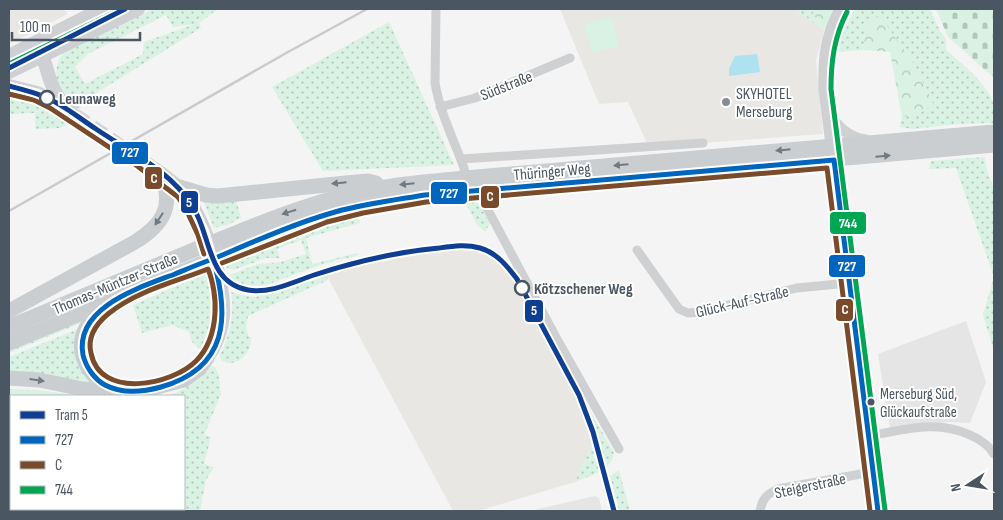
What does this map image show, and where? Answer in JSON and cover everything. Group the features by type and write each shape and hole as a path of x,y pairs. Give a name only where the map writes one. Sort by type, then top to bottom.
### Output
{"main road":[{"path":"9,56 102,9"},
{"path":"9,72 138,9"},
{"path":"9,86 42,96 73,114 64,107 53,91 36,42"},
{"path":"833,153 873,142 994,132"},
{"path":"833,153 994,145"},
{"name":"Thüringer Weg","path":"224,246 276,217 323,201 387,186 662,153 833,153"},
{"name":"Thüringer Weg","path":"224,246 327,215 373,204 425,195 666,174 833,153"},
{"path":"9,378 40,380 83,389 119,391 151,389 184,380 198,369 213,349 221,328 223,314 221,291 201,222 188,199 176,186 140,159"},
{"path":"9,311 135,242 151,230 161,218 166,204 167,190 161,174"},
{"path":"176,186 200,194 218,196 368,181 387,186"},
{"name":"Thomas-Müntzer-Straße","path":"9,327 224,246"},
{"name":"Thomas-Müntzer-Straße","path":"9,343 121,295 199,256"},
{"path":"119,391 97,380 89,371 82,347 89,323 121,295"}],"street":[{"path":"436,9 435,83 440,107 461,159 465,178"},
{"path":"840,9 832,26 823,59 824,90 878,511"},
{"name":"Südstraße","path":"440,107 475,98 570,58"},
{"path":"826,109 833,120 846,132 858,139 873,142"},
{"name":"Thüringer Weg","path":"461,159 662,153 703,143"},
{"path":"480,191 481,198 501,237 618,449"},
{"name":"Glück-Auf-Straße","path":"637,250 679,309 688,313 700,312 797,288 849,284"},
{"path":"868,436 927,426 942,426 960,430 977,438 991,449 994,454"},
{"name":"Steigerstraße","path":"760,511 768,493 778,489 872,472"}],"shaded area":[{"path":"9,9 64,9 68,14 9,43"},
{"path":"560,9 795,9 824,30 816,60 823,134 662,146 647,143 628,102 599,104"},
{"path":"450,248 471,249 496,260 509,272 520,291 580,406 592,444 575,482 478,511 453,511 326,274 388,257"},
{"path":"966,321 986,382 970,423 949,422 890,428 878,354"},
{"path":"595,496 599,498 602,511 535,511 538,509"}],"green space":[{"path":"153,9 218,9 199,23 201,28 85,100 79,109 66,100 57,82 58,62 65,51","holes":["166,15 173,27 195,24 144,42 143,54 85,84 75,67 88,54"]},
{"path":"795,9 812,9 824,30"},
{"path":"812,9 833,9 824,30 814,15"},
{"path":"855,9 930,9 940,31 946,39 946,50 973,74 990,96 994,108 994,123 958,124 913,129 900,127 902,117 917,114 933,105 912,61 867,23 863,50 836,52 841,34"},
{"path":"936,9 994,9 994,78 948,37"},
{"path":"880,16 912,61 934,105 917,114 902,117 890,52 863,50 867,23"},
{"path":"612,17 619,46 592,53 584,24"},
{"path":"389,22 454,165 323,171 272,87"},
{"path":"9,93 41,104 71,122 60,128 35,129 35,113 9,114"},
{"path":"985,157 990,180 994,187 994,277 956,168 929,169 931,161"},
{"path":"203,200 236,200 241,218 228,225 214,228"},
{"path":"473,200 478,203 490,223 485,232 476,223 465,201"},
{"path":"359,218 360,223 306,238 312,264 357,253 359,255 323,264 266,285 246,285 227,276 258,264 281,262 306,254 301,240 277,249 280,258 266,258 233,270 227,268 226,264 306,232"},
{"path":"206,273 211,294 212,311 209,329 200,349 192,342 189,332 172,325 142,333 133,305"},
{"path":"326,274 328,280 248,316 246,327 249,337 251,337 251,343 246,354 232,363 226,363 221,360 220,355 229,332 232,317 231,292 255,297"},
{"path":"994,277 994,351 983,315"},
{"path":"90,314 86,321 9,353 9,348"},
{"path":"83,327 92,382 9,372 9,357"},
{"path":"211,366 215,367 219,375 221,394 204,435 211,437 204,464 214,467 206,480 200,511 160,510 185,510 185,395 169,395 191,385"},
{"path":"9,389 38,390 76,395 10,395 9,509"},
{"path":"588,407 614,453 607,467 598,434"},
{"path":"592,444 600,472 575,482"},
{"path":"619,470 630,511 619,511 610,476"},
{"path":"24,510 80,510 80,511"}],"water":[{"path":"757,54 760,72 729,76 729,69 735,56"}],"tunnel":[{"path":"75,115 140,159"}],"tram line":[{"path":"9,63 117,9"},
{"name":"5","path":"9,68 125,9"},
{"name":"5","path":"9,86 45,97 59,104 162,173 184,194 193,207 199,218 217,268 235,286 256,291 273,289 329,270 360,262 407,252 449,247 475,247 486,250 497,257 517,279 579,395 593,432 614,511"}],"railway":[{"path":"9,211 367,9"}],"transit line":[{"name":"744","path":"9,64 121,9"},
{"name":"744","path":"847,12 834,50 831,89 885,510"},
{"name":"727","path":"9,86 37,93 54,102 140,159 183,192 191,203 205,232 213,259"},
{"name":"C","path":"9,94 34,100 50,108 136,165 178,197 185,207 198,235 204,254"},
{"name":"727","path":"213,259 288,228 335,212 368,204 425,195 834,160 878,511"},
{"name":"C","path":"222,263 327,222 363,213 426,202 827,168 870,511"},
{"name":"727","path":"213,259 218,280 222,320 218,338 211,353 200,367 183,378 161,387 140,391 118,390 105,385 97,379 88,368 84,359 83,338 89,324 99,312 113,301 145,285 213,259"},
{"name":"C","path":"208,269 215,296 214,320 212,333 207,345 196,361 171,376 138,384 122,383 108,377 97,368 91,353 91,336 96,327 108,314 143,293 208,269"}],"place":[{"name":"Leunaweg","path":"47,98"},
{"name":"SKYHOTEL Merseburg","path":"726,102"},
{"name":"Kötzschener Weg","path":"522,288"},
{"name":"Merseburg Süd, Glückaufstraße","path":"871,402"}]}
